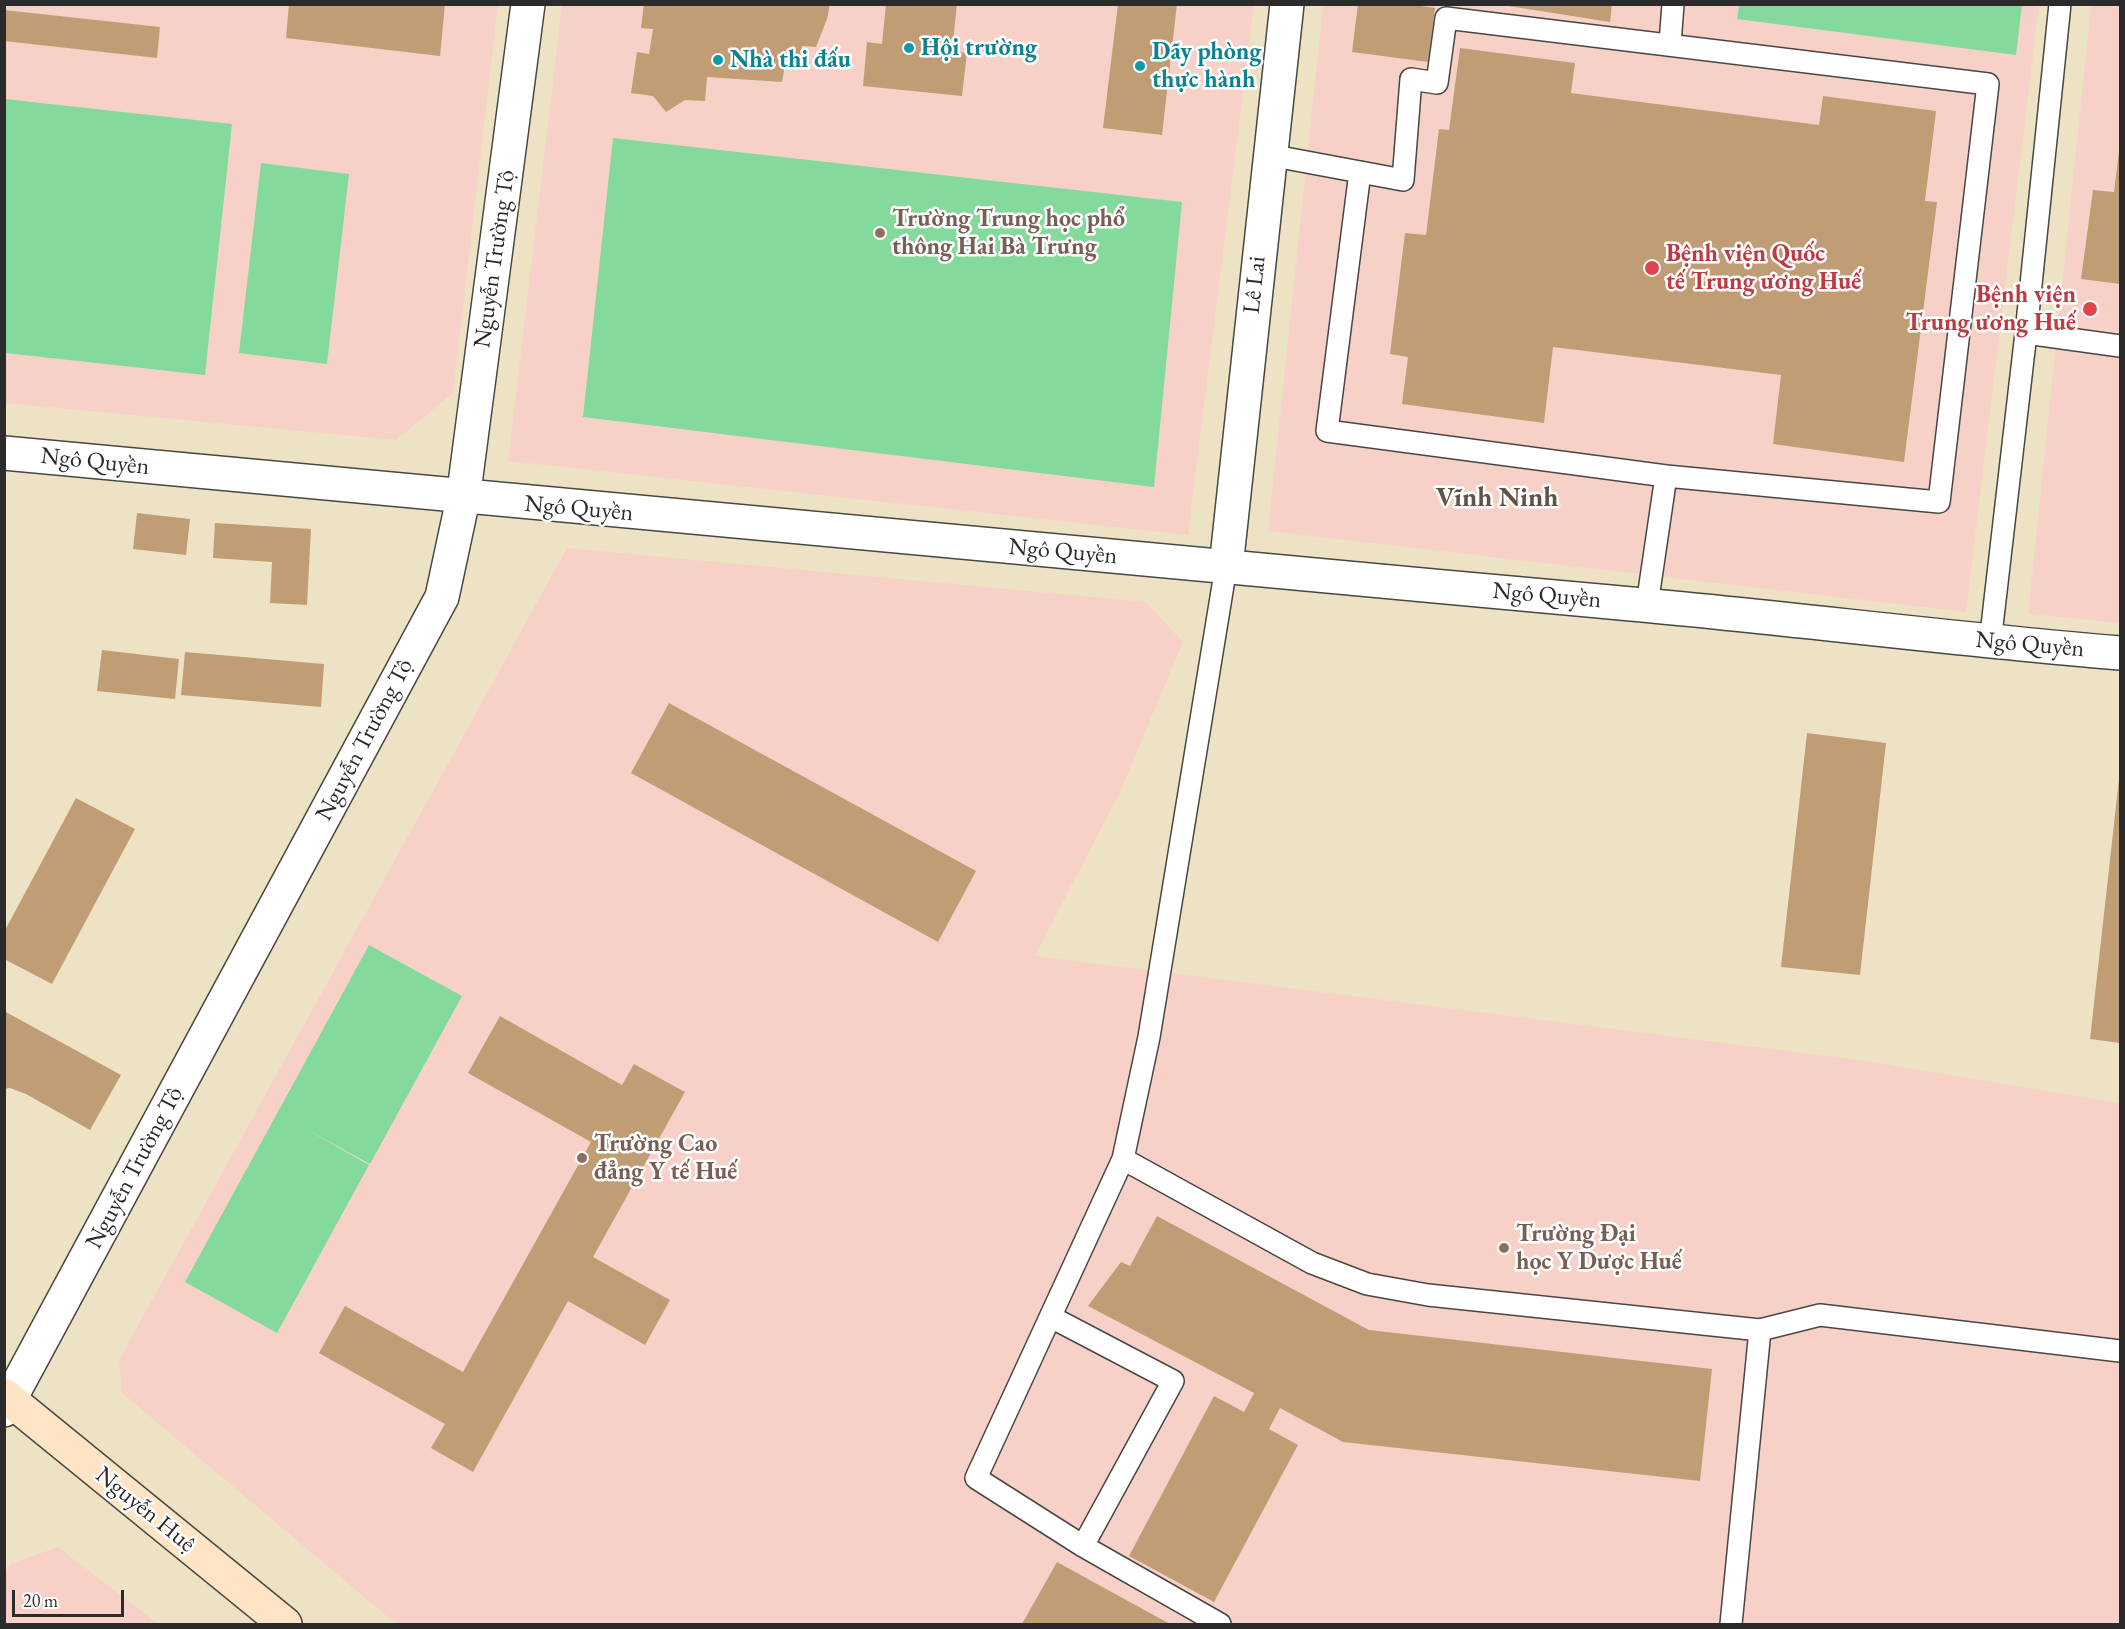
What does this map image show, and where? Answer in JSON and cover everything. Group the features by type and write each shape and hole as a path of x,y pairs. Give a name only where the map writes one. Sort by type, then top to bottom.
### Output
{"main road":[{"name":"Nguyễn Huệ","path":"6,1401 285,1624"}],"street":[{"name":"Nguyễn Trường Tộ","path":"6,1401 442,597 463,499 528,4"},
{"name":"Lê Lai","path":"1226,567 1287,4"},
{"name":"Ngô Quyền","path":"4,453 463,499 1647,605 1990,643 2121,653"}],"lane":[{"path":"1670,44 1673,4"},
{"path":"1990,643 2026,333 2060,4"},
{"path":"1269,155 1403,180 1411,79 1437,83 1446,18 1988,84 1939,502 1666,476 1327,432 1360,172"},
{"path":"2026,333 2121,346"},
{"path":"1647,605 1666,476"},
{"path":"1220,1624 1083,1546 976,1478 1124,1159 1149,1037 1226,567"},
{"path":"1124,1159 1312,1263 1367,1284 1428,1295 1760,1330 1820,1315 2121,1351"},
{"path":"1051,1317 1173,1381 1083,1546"},
{"path":"1731,1624 1760,1330"}],"shaded area":[{"path":"4,5 498,5 453,393 396,440 5,403"},
{"name":"Trường Trung học phổ thông Hai Bà Trưng","path":"562,5 1254,5 1188,535 508,461"},
{"name":"Bệnh viện Quốc tế Trung ương Huế","path":"1323,5 2039,5 1966,612 1268,531"},
{"name":"Bệnh viện Trung ương Huế","path":"2091,5 2120,5 2120,623 2028,614"},
{"path":"567,548 1146,602 1183,642 1120,792 1035,956 1859,1060 2120,1103 2120,1624 396,1624 122,1393 119,1360"},
{"path":"58,1547 158,1624 5,1624 5,1574 10,1564"}],"green space":[{"path":"1739,4 2022,5 2016,55 1737,19"},
{"path":"5,99 232,124 205,375 5,353"},
{"path":"613,138 1182,202 1154,487 583,417"},
{"path":"261,163 349,174 327,364 239,353"},
{"path":"369,945 462,996 370,1164 304,1128 369,1165 277,1333 185,1282"}],"building":[{"path":"289,4 445,4 440,56 286,38"},
{"name":"Nhà thi đấu","path":"644,4 830,4 816,47 802,46 799,66 785,65 782,82 707,77 705,101 685,100 666,112 653,96 631,93 637,52 649,54 653,29 641,28"},
{"name":"Hội trường","path":"886,4 957,4 952,51 967,53 962,96 863,86 867,42 882,44"},
{"name":"Dãy phòng thực hành","path":"1118,4 1177,4 1162,135 1103,128"},
{"path":"1358,4 1407,4 1435,8 1428,62 1352,52"},
{"path":"1496,4 1612,4 1610,22"},
{"path":"4,10 160,27 157,58 4,41"},
{"path":"1460,48 1575,63 1571,93 1819,125 1823,96 1936,111 1925,201 1937,202 1904,462 1773,444 1781,375 1553,347 1544,423 1402,404 1408,357 1390,354 1405,233 1426,235 1439,129 1449,130"},
{"path":"2119,151 2120,284 2081,279 2093,190 2114,192"},
{"path":"137,513 190,519 186,555 133,549"},
{"path":"215,523 311,529 307,605 270,603 272,562 213,558"},
{"path":"102,650 179,659 175,699 97,691"},
{"path":"185,652 324,664 321,707 181,695"},
{"path":"669,703 976,871 938,942 631,773"},
{"path":"1807,733 1886,743 1860,975 1781,967"},
{"path":"2120,779 2120,1043 2090,1039"},
{"path":"76,798 135,829 52,984 4,959 4,932"},
{"path":"4,1011 121,1075 90,1130 26,1094 10,1088 4,1089"},
{"path":"500,1016 622,1085 634,1064 685,1092 593,1257 670,1300 645,1345 568,1301 473,1472 431,1448 445,1424 319,1353 345,1306 463,1372 591,1142 468,1073"},
{"path":"1157,1216 1369,1330 1712,1369 1700,1481 1343,1442 1280,1408 1269,1429 1298,1445 1214,1602 1129,1556 1214,1396 1244,1412 1254,1393 1088,1306 1121,1262 1130,1266"},
{"path":"1057,1562 1170,1624 1022,1624"}],"place":[{"name":"Hội trường","path":"909,48"},
{"name":"Nhà thi đấu","path":"718,60"},
{"name":"Dãy phòng thực hành","path":"1140,66"},
{"name":"Trường Trung học phổ thông Hai Bà Trưng","path":"880,233"},
{"name":"Bệnh viện Quốc tế Trung ương Huế","path":"1652,268"},
{"name":"Bệnh viện Trung ương Huế","path":"2090,309"},
{"name":"Trường Cao đẳng Y tế Huế","path":"582,1158"},
{"name":"Trường Đại học Y Dược Huế","path":"1504,1248"}],"district":[{"name":"Vĩnh Ninh","path":"1497,499"}]}
